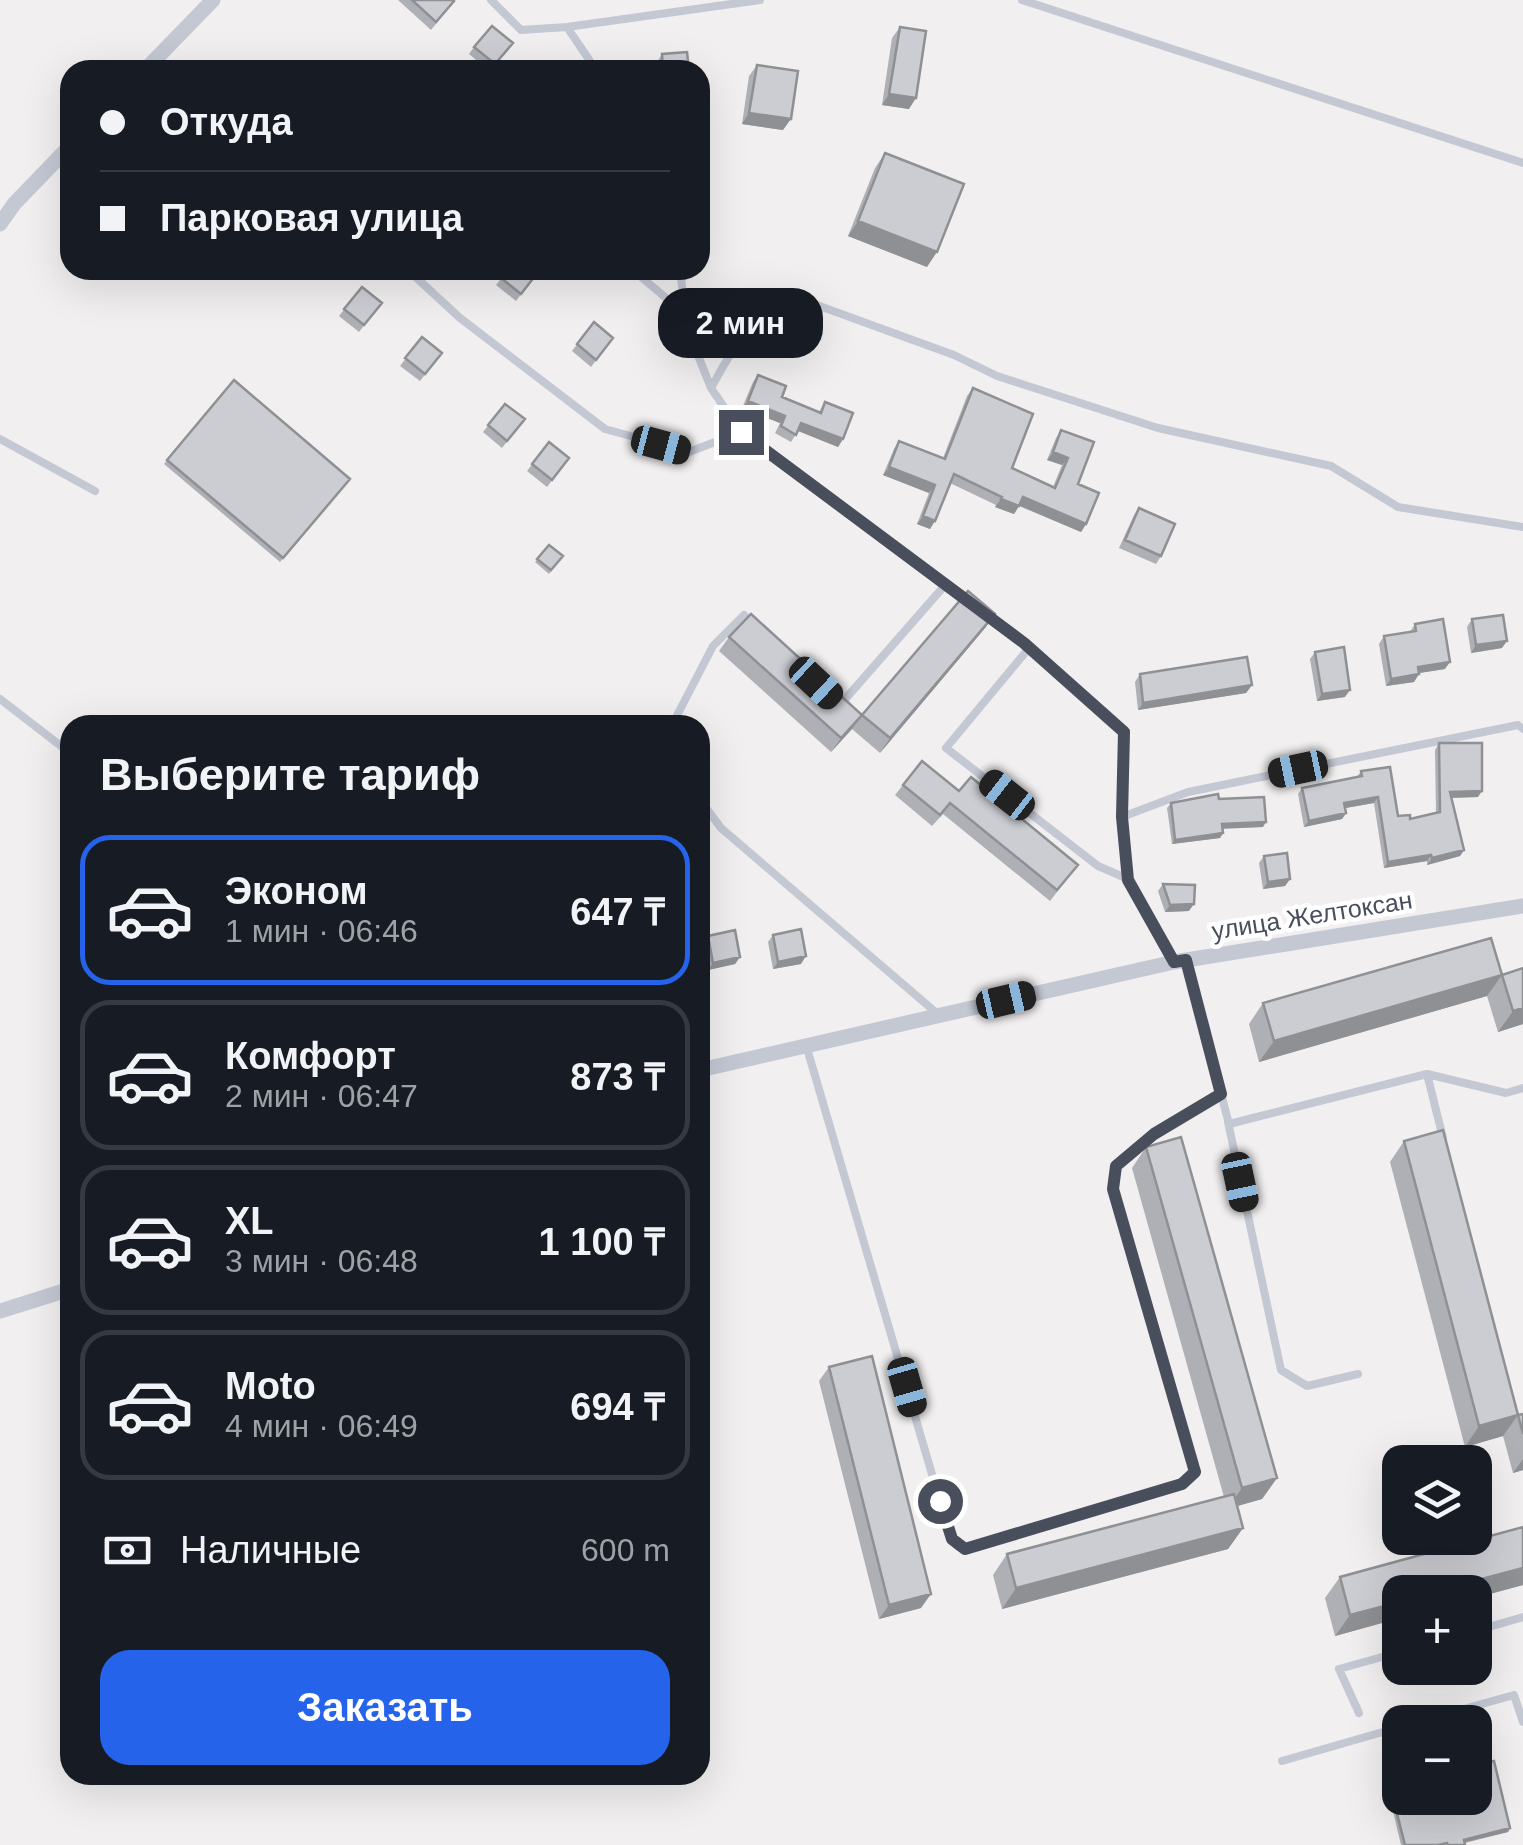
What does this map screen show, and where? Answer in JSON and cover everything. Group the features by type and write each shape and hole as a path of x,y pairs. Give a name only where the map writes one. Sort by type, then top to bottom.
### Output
{"street":[{"path":"154,60 213,0"},
{"path":"0,224 60,156"},
{"name":"улица Желтоксан","path":"710,1068 1180,961 1523,906"},
{"path":"0,1310 60,1292"}],"lane":[{"path":"491,0 521,30 760,0"},
{"path":"1022,0 1523,163"},
{"path":"567,27 589,60"},
{"path":"419,280 460,318 606,430 689,452 741,432"},
{"path":"645,280 685,314"},
{"path":"681,280 687,328 711,388 741,432 1030,648 1124,732 1122,817 1128,880 1180,961 1221,1094 1280,1370 1306,1386 1358,1374"},
{"path":"711,388 733,348 755,323 778,307 802,300 954,355 997,376 1158,428 1331,466 1398,507 1523,527"},
{"path":"0,439 96,491"},
{"path":"826,692 840,706 946,584"},
{"path":"677,715 714,646 744,615 758,628"},
{"path":"1030,648 946,748 1098,866 1128,880"},
{"path":"0,698 60,744"},
{"path":"1122,817 1188,792 1518,725 1523,729"},
{"path":"710,813 721,828 938,1015"},
{"path":"806,1045 952,1539 965,1549 1182,1484 1195,1472 1113,1189 1116,1166 1154,1134 1221,1094"},
{"path":"1224,1108 1229,1124 1427,1074 1506,1093 1523,1088"},
{"path":"1427,1074 1446,1151"},
{"path":"1492,1626 1523,1617"},
{"path":"1359,1714 1339,1669 1382,1657"},
{"path":"1478,1705 1514,1695 1523,1722"},
{"path":"1282,1761 1382,1733"}],"building":[{"path":"412,0 453,0 454,1 436,22"},
{"path":"492,26 513,43 498,60 490,60 474,47"},
{"path":"900,27 926,31 916,98 889,94"},
{"path":"687,52 688,60 662,60 662,54"},
{"path":"757,65 798,71 791,119 749,113"},
{"path":"885,153 964,184 937,252 858,221"},
{"path":"504,280 532,280 521,294"},
{"path":"362,287 382,303 364,325 344,309"},
{"path":"594,322 613,338 596,360 577,344"},
{"path":"422,337 442,353 425,374 405,358"},
{"path":"758,375 786,386 782,397 821,413 825,402 853,413 843,439 801,423 796,435 781,426 785,416 748,401"},
{"path":"234,380 350,479 283,558 167,460"},
{"path":"973,388 1033,414 1012,468 1055,488 1068,458 1053,452 1061,430 1094,442 1078,484 1099,493 1086,524 1023,497 1019,506 954,474 935,521 923,516 935,485 889,467 899,441 945,459"},
{"path":"505,404 525,419 507,441 488,425"},
{"path":"549,442 569,458 552,480 532,464"},
{"path":"1139,508 1175,524 1161,556 1125,540"},
{"path":"549,545 563,556 551,570 537,559"},
{"path":"968,591 995,614 890,738 862,715"},
{"path":"751,614 862,715 841,738 729,637"},
{"path":"1503,615 1507,641 1476,645 1472,619"},
{"path":"1443,619 1450,662 1418,667 1419,674 1391,679 1384,636 1416,631 1415,624"},
{"path":"1344,647 1350,690 1322,694 1315,652"},
{"path":"1247,657 1252,685 1143,703 1140,674"},
{"path":"1439,743 1482,743 1482,791 1450,792 1464,850 1388,862 1378,797 1344,803 1346,813 1309,821 1302,788 1390,767 1398,816 1410,815 1410,819 1440,812"},
{"path":"922,761 959,791 971,777 1078,865 1057,890 950,803 940,815 903,785"},
{"path":"1218,794 1219,799 1264,797 1266,822 1222,824 1223,833 1175,840 1171,803"},
{"path":"1287,853 1290,879 1268,882 1264,856"},
{"path":"1163,884 1195,885 1194,904 1170,905"},
{"path":"801,929 806,956 778,962 773,935"},
{"path":"735,930 740,957 713,963 710,936"},
{"path":"1491,938 1502,975 1274,1041 1263,1003"},
{"path":"1523,968 1523,1008 1513,1011 1502,975"},
{"path":"1443,1130 1518,1415 1479,1426 1404,1141"},
{"path":"1181,1137 1277,1478 1242,1488 1146,1147"},
{"path":"872,1356 931,1594 889,1605 829,1367"},
{"path":"1234,1494 1243,1528 1016,1588 1007,1554"},
{"path":"1523,1527 1523,1568 1492,1576 1382,1575 1382,1607 1350,1615 1340,1577 1421,1555 1492,1555 1492,1535"},
{"path":"1492,1761 1510,1828 1464,1840 1465,1845 1405,1845 1397,1815 1492,1815"}],"route":[{"path":"741,432 1024,643 1124,732 1122,817 1128,880 1174,962 1186,960 1221,1094 1154,1134 1116,1166 1113,1189 1195,1472 1182,1484 965,1549 952,1539 940,1501"}]}
